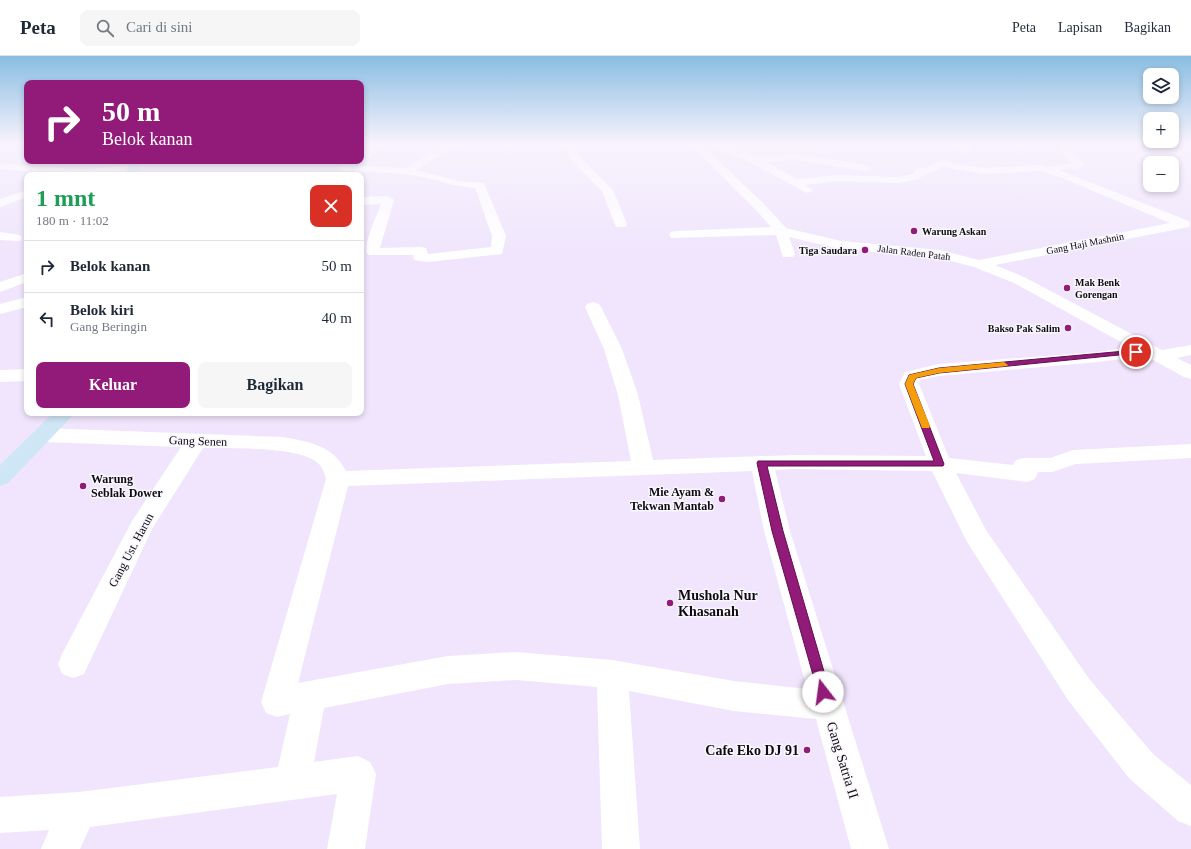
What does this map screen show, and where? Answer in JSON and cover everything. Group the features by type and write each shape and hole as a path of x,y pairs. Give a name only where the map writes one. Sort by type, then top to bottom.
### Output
{"main road":[{"path":"0,478 62,416"}],"street":[{"path":"364,200 388,200 373,244 373,252 421,251 419,257 428,258 497,251 499,236 486,205 480,185 459,184 448,181"},
{"path":"598,181 607,190 621,224"},
{"path":"734,181 760,206 781,231 788,254"},
{"path":"791,181 808,191"},
{"path":"794,183 811,181"},
{"path":"1079,181 1187,223"},
{"path":"0,195 22,195"},
{"path":"0,203 22,195"},
{"name":"Gang Haji Mashnin","path":"980,264 1187,223"},
{"name":"Jalan Raden Patah","path":"676,236 781,231 841,245 940,254 980,264 1019,280 1191,374"},
{"path":"0,236 15,238"},
{"path":"0,287 24,278"},
{"path":"0,309 24,303"},
{"path":"593,307 612,349 628,395 644,468"},
{"path":"1191,350 939,370 912,376 909,384 940,464 976,535 1079,690 1141,766 1191,808"},
{"path":"0,376 24,376"},
{"name":"Gang Senen","path":"43,435 283,444 302,447 320,454 330,463 338,479"},
{"name":"Gang Ust. Harun","path":"74,664 142,527 196,441"},
{"path":"827,704 804,704 734,696 612,674 516,666 448,670 277,702 338,479 762,463 940,464 1028,474 1024,465 1052,465 1073,457 1191,451"},
{"name":"Gang Satria II","path":"762,463 778,531 870,849"},
{"path":"612,674 621,849"},
{"path":"292,783 312,696"},
{"path":"0,815 79,810 143,800 358,774 346,849"},
{"path":"60,849 79,810"}],"slow traffic":[{"path":"925,426 909,384 912,376 939,370 1004,365"}],"place":[{"name":"Warung Askan","path":"914,231"},
{"name":"Tiga Saudara","path":"865,250"},
{"name":"Mak Benk Gorengan","path":"1067,288"},
{"name":"Bakso Pak Salim","path":"1068,328"},
{"name":"Warung Seblak Dower","path":"83,486"},
{"name":"Mie Ayam & Tekwan Mantab","path":"722,499"},
{"name":"Mushola Nur Khasanah","path":"670,603"},
{"name":"Cafe Eko DJ 91","path":"807,750"}],"route":[{"path":"823,692 778,531 762,463 940,464 909,384 912,376 939,370 1098,357 1136,352"}]}
